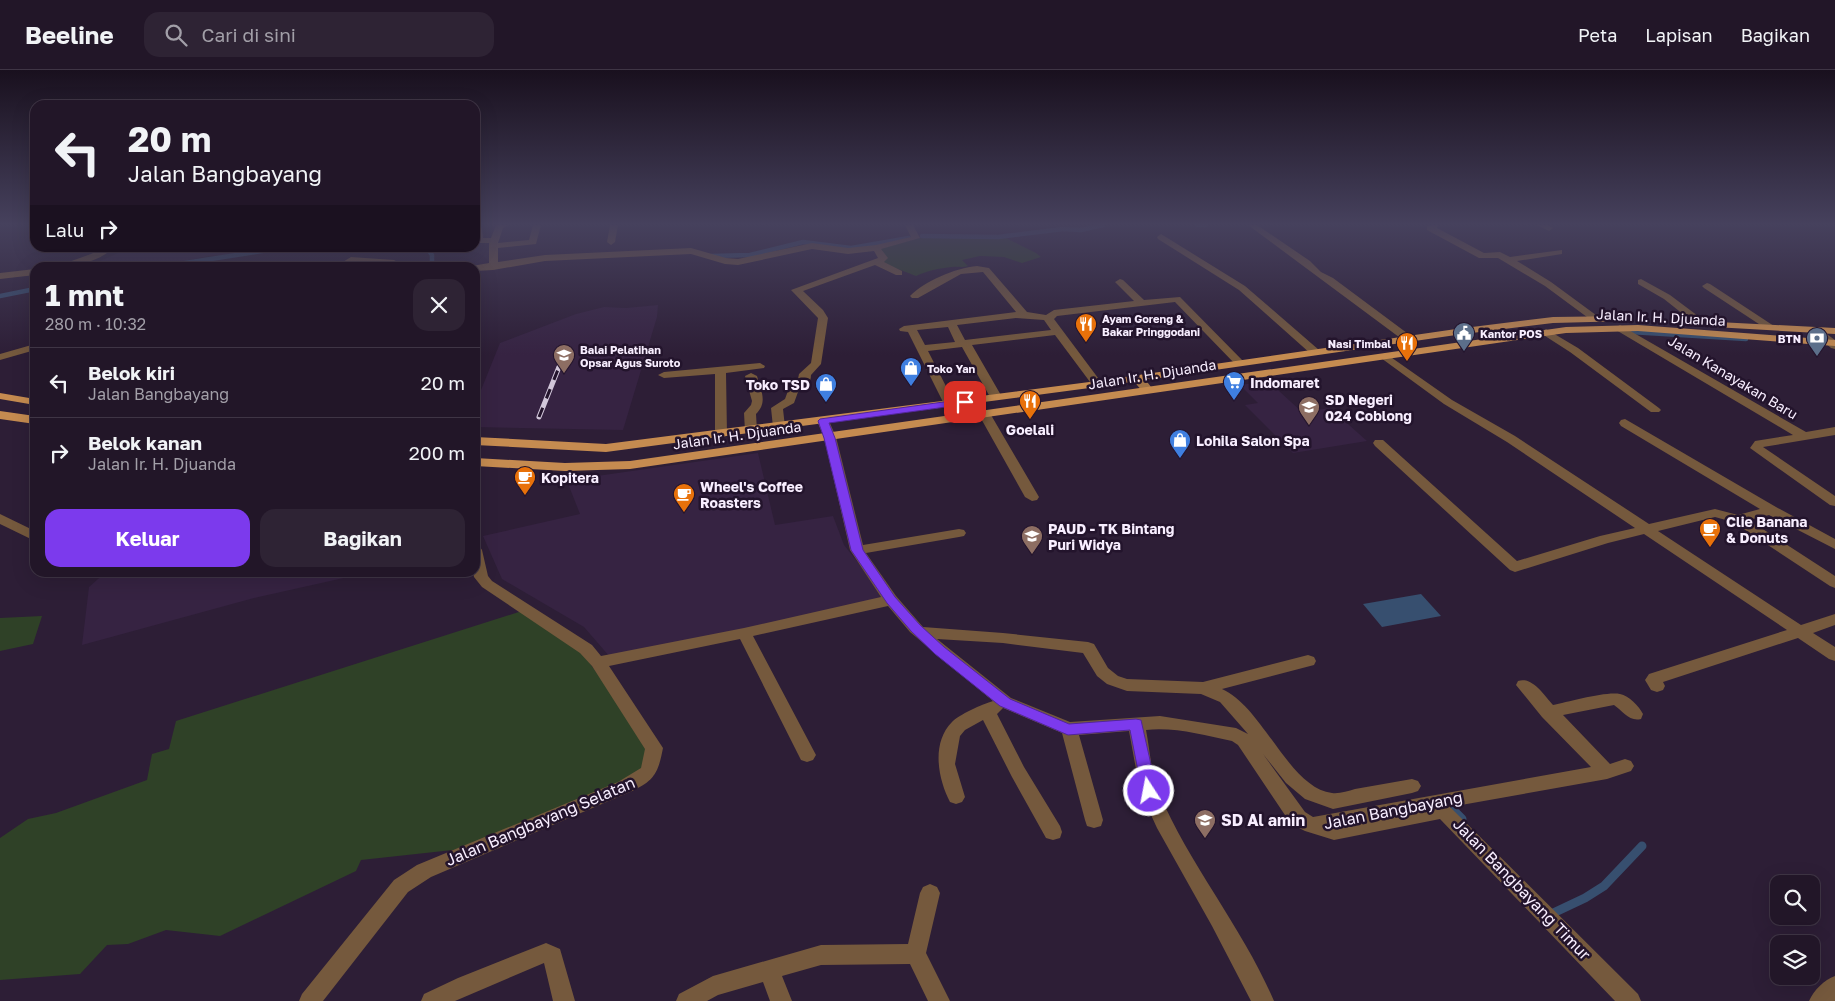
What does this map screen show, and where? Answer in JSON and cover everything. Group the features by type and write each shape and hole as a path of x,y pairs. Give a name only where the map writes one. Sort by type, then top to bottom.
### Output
{"main road":[{"name":"Jalan Ir. H. Djuanda","path":"480,441 606,448 633,445 721,435 1097,384 1407,338 1553,320 1595,318 1835,331"},
{"path":"1553,320 1566,330"},
{"name":"Jalan Ir. H. Djuanda","path":"480,462 565,467 630,465 830,438 1566,330 1620,328 1834,344"},
{"path":"1137,378 1148,390"},
{"path":"0,396 30,401"},
{"path":"3,418 30,420"},
{"path":"630,465 633,445"}],"street":[{"path":"779,427 777,408 791,400 793,390 801,386 806,380 805,374 816,364 823,318 796,290 858,268"},
{"path":"889,268 899,273"},
{"path":"1211,268 1242,288 1315,352"},
{"path":"1312,268 1407,338"},
{"path":"1522,268 1548,284 1595,318"},
{"path":"915,296 961,270 982,269 994,279 1024,315"},
{"path":"0,276 30,273"},
{"path":"1318,274 1320,281 1394,340"},
{"path":"1120,282 1142,303"},
{"path":"1641,282 1667,297 1702,324"},
{"path":"1707,286 1772,328"},
{"path":"949,404 921,349 907,329 1024,315 1048,318 1054,313 1177,299 1240,363"},
{"path":"1048,318 1097,384"},
{"path":"951,323 996,397"},
{"name":"Jalan Kanayakan Baru","path":"1620,328 1804,436 1835,431"},
{"path":"1817,330 1834,344"},
{"path":"921,349 1057,332"},
{"path":"1546,332 1574,350 1655,410"},
{"path":"0,357 30,348"},
{"path":"1385,356 1448,402 1511,439 1835,655"},
{"path":"664,375 760,366"},
{"path":"720,369 721,435"},
{"path":"751,376 758,401 757,406 750,413 751,431"},
{"path":"985,415 1032,497"},
{"name":"Jalan Bangbayang","path":"823,421 830,438 857,550 891,600 921,632 940,650 1005,702 1068,729 1160,722 1180,724 1239,737 1244,740 1298,818 1312,824 1607,772 1625,766"},
{"path":"1625,423 1771,510 1835,545"},
{"path":"1804,436 1760,444 1756,448 1835,502"},
{"path":"1379,442 1515,567 1576,547 1715,513 1738,519 1835,583"},
{"path":"1738,519 1771,510"},
{"path":"0,518 30,535"},
{"path":"857,550 960,533"},
{"name":"Jalan Bangbayang Selatan","path":"310,1001 400,886 424,871 444,862 624,787 646,776 652,765 654,748 598,662 574,639 487,584 480,572"},
{"path":"598,662 744,633 891,600"},
{"path":"1657,686 1653,680 1655,678 1801,631 1835,618"},
{"path":"921,632 1003,638 1088,648 1102,674 1116,682 1127,685 1203,688 1308,661"},
{"path":"744,633 807,755"},
{"path":"1524,685 1607,772"},
{"path":"1203,688 1226,698 1245,718 1292,778 1311,794 1333,801 1412,786"},
{"path":"1548,712 1614,699 1620,700 1635,714"},
{"path":"956,797 946,764 952,734 959,725 1005,702"},
{"path":"987,710 1018,772 1054,832"},
{"path":"1136,724 1149,791 1166,828 1219,919 1263,1001"},
{"path":"1068,729 1094,820"},
{"name":"Jalan Bangbayang Timur","path":"1312,824 1334,832 1444,812 1630,1001"},
{"path":"930,893 916,954 939,1001"},
{"path":"432,1001 465,985 546,953 553,956 564,1001"},
{"path":"687,1001 714,986 769,969 821,956 882,953 916,954"},
{"path":"769,969 781,1001"},
{"path":"1820,1001 1835,986"}],"shaded area":[{"name":"Balai Pelatihan Opsar Agus Suroto","path":"658,305 657,317 623,430 480,427 480,393 500,343 576,314 604,307 626,308"},
{"name":"SD Negeri 024 Coblong","path":"1268,381 1302,412 1330,408 1367,441 1293,453 1245,405 1258,403 1240,385"},
{"path":"758,453 775,525 833,516 844,545 887,599 610,657 584,627 502,579 483,536 580,514 565,476 590,477"},
{"path":"100,577 348,577 254,598 82,645 89,587"}],"green space":[{"path":"897,268 942,268 924,273 916,276"},
{"path":"522,611 574,641 614,697 647,749 640,776 462,849 361,860 356,871 220,936 166,930 128,944 107,945 80,974 0,980 0,838 28,819 56,813 147,780 152,754 169,749 176,721"},
{"path":"42,616 33,644 0,651 0,618"}],"water":[{"path":"1421,594 1441,616 1382,627 1363,604"}],"waterway":[{"path":"0,296 30,290"},
{"path":"1630,332 1746,339"},
{"path":"1447,804 1462,819"},
{"path":"1549,915 1585,898 1604,886 1642,846"}],"railway":[{"path":"539,417 559,367"}],"place":[{"name":"Ayam Goreng & Bakar Pringgodani","path":"1086,343"},
{"name":"Kantor POS","path":"1464,352"},
{"name":"BTN","path":"1817,357"},
{"name":"Nasi Timbal","path":"1407,362"},
{"name":"Balai Pelatihan Opsar Agus Suroto","path":"564,374"},
{"name":"Toko Yan","path":"911,387"},
{"name":"Indomaret","path":"1234,401"},
{"name":"Toko TSD","path":"826,403"},
{"name":"Goelali","path":"1030,420"},
{"name":"SD Negeri 024 Coblong","path":"1309,426"},
{"name":"Lohila Salon Spa","path":"1180,459"},
{"name":"Kopitera","path":"525,496"},
{"name":"Wheel's Coffee Roasters","path":"684,513"},
{"name":"Clie Banana & Donuts","path":"1710,548"},
{"name":"PAUD - TK Bintang Puri Widya","path":"1032,555"},
{"name":"SD Al amin","path":"1205,839"}],"route":[{"path":"965,402 823,421 830,438 857,550 891,600 915,628 1005,702 1068,729 1136,724 1149,791"}]}
